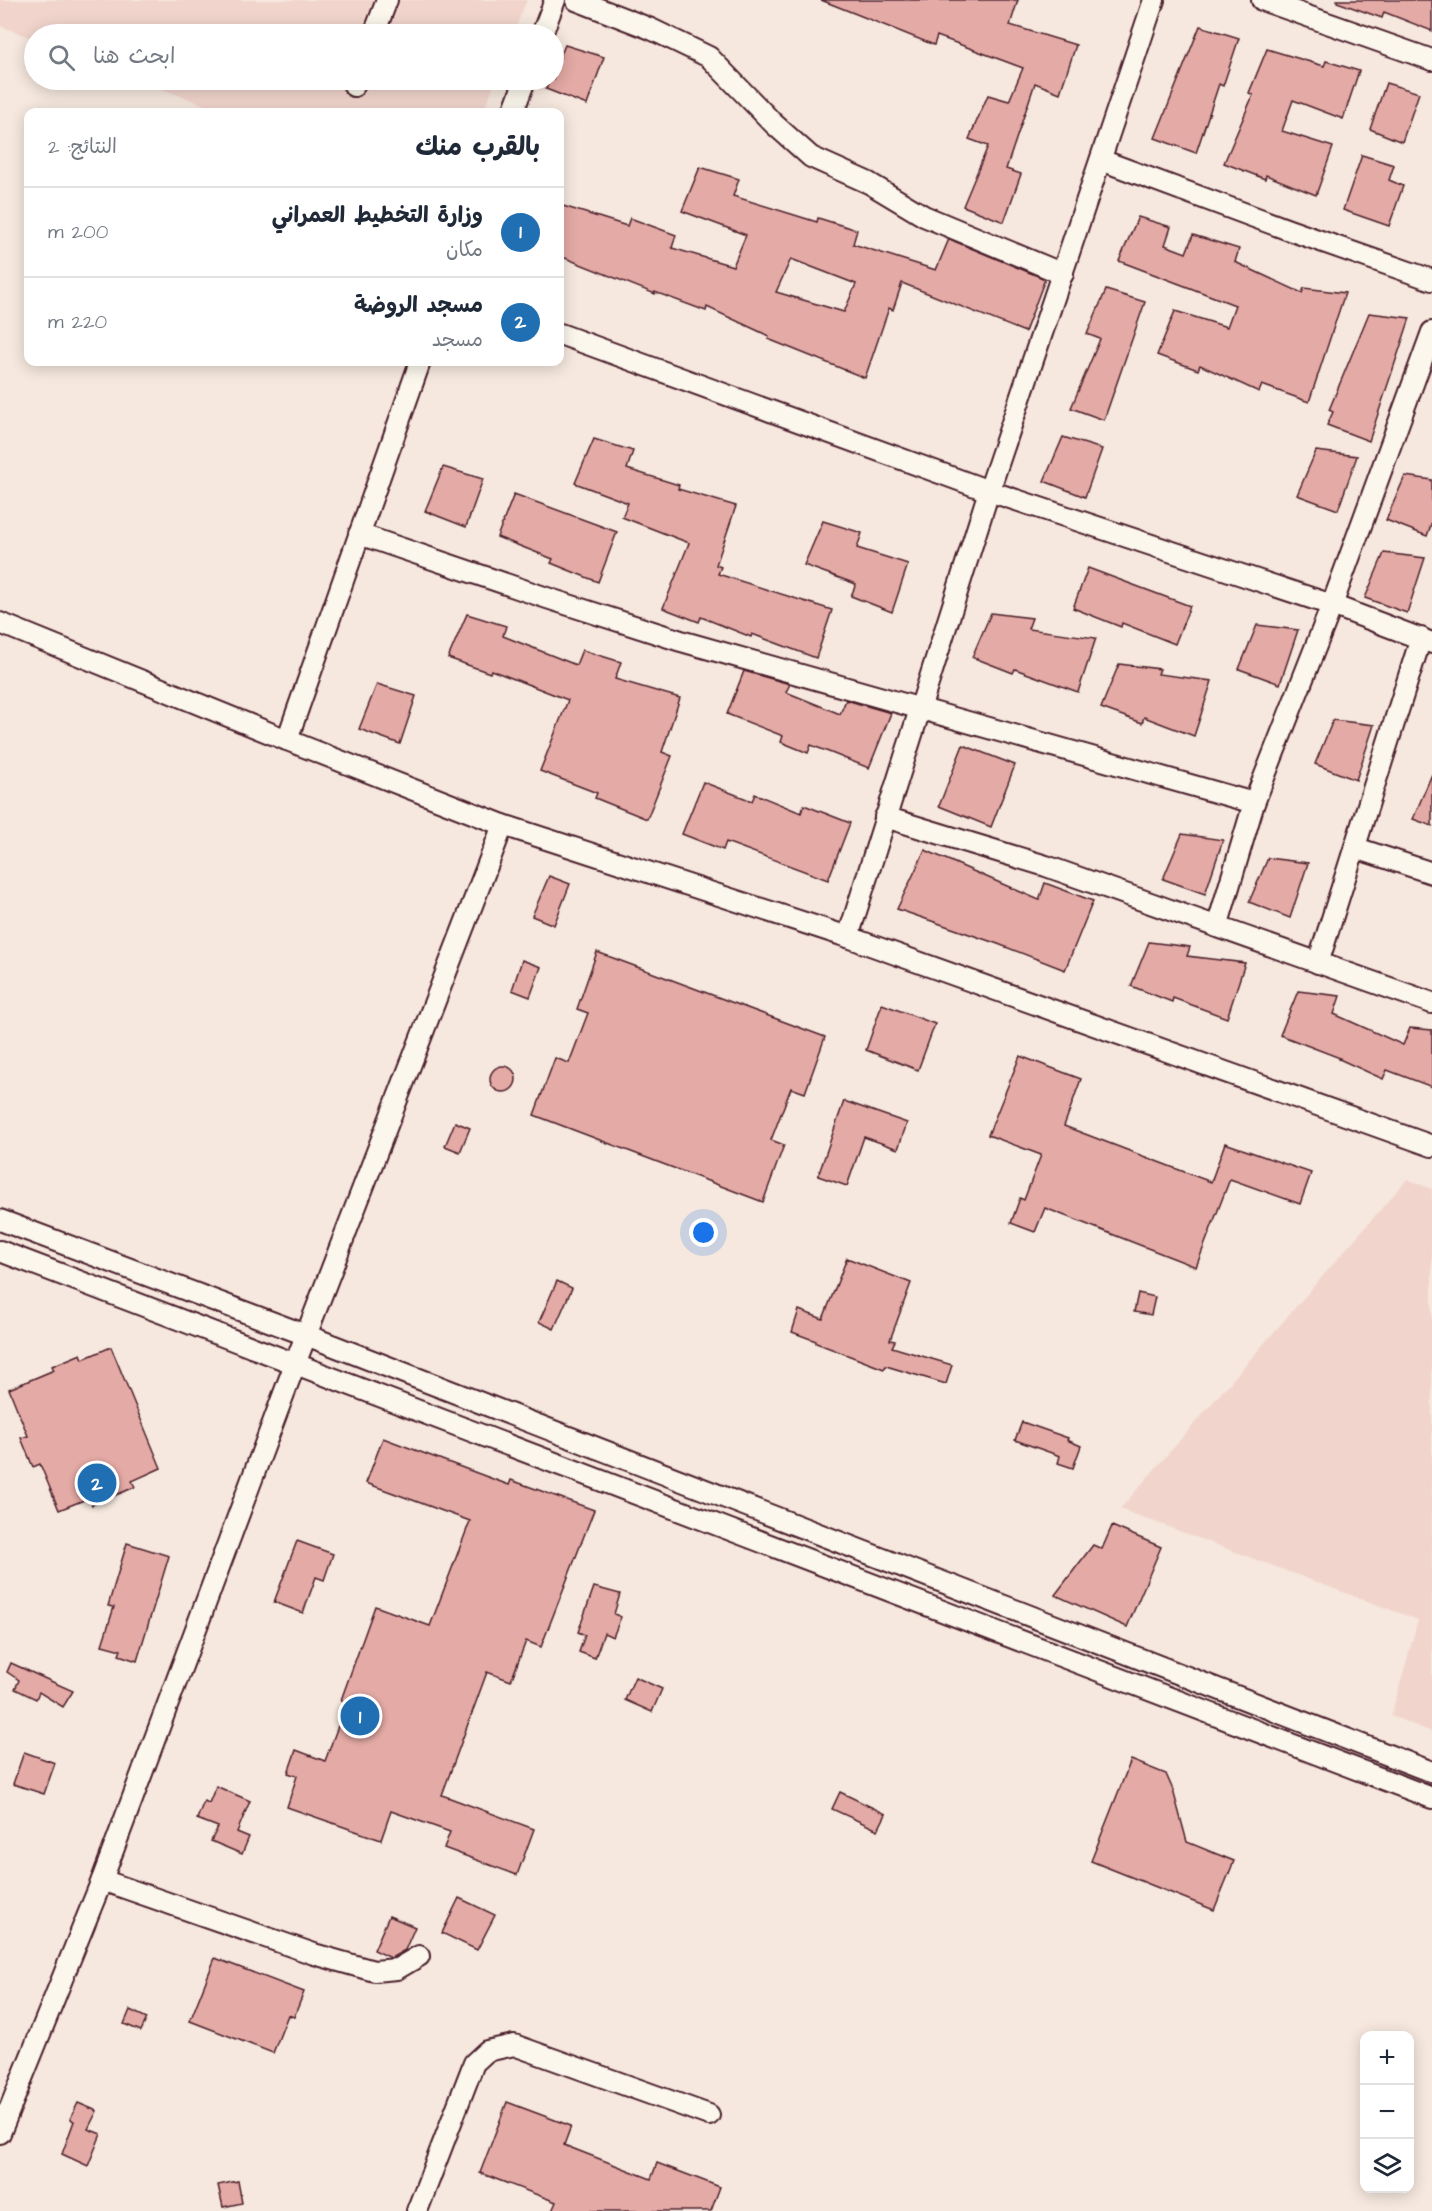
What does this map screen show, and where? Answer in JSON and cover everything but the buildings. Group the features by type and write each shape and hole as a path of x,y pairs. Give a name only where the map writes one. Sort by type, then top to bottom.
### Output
{"street":[{"path":"378,24 387,0"},
{"path":"546,24 555,0"},
{"path":"576,0 651,29 709,57 774,124 811,157 869,183 924,216 1063,274"},
{"path":"848,937 989,491 1154,0"},
{"path":"1262,0 1432,60"},
{"path":"514,108 521,90"},
{"path":"1101,159 1289,230 1432,280"},
{"path":"1217,927 1254,803 1332,605 1432,332"},
{"path":"564,335 989,491 1332,605 1427,640 1318,963"},
{"path":"286,740 419,366"},
{"path":"359,534 681,641 1254,803"},
{"path":"0,623 286,740 503,825 848,937 1432,1146"},
{"path":"885,817 1046,866 1432,1003"},
{"path":"0,2133 102,1880 306,1335 503,825"},
{"path":"1356,848 1432,873"},
{"path":"0,1220 306,1335 1432,1772"},
{"path":"0,1251 1432,1798"},
{"path":"102,1880 314,1954 374,1971 397,1969 419,1956"},
{"path":"417,2211 474,2063 487,2051 514,2045 709,2115"}],"shaded area":[{"path":"0,0 527,0 517,24 24,24 24,35 0,26"},
{"path":"165,90 492,90 485,108 212,108"},
{"path":"1407,1179 1432,1189 1432,1732 1391,1716 1418,1620 1120,1509"}],"place":[{"name":"مسجد الروضة","path":"97,1483"},
{"name":"وزارة التخطيط العمراني","path":"360,1716"}]}
